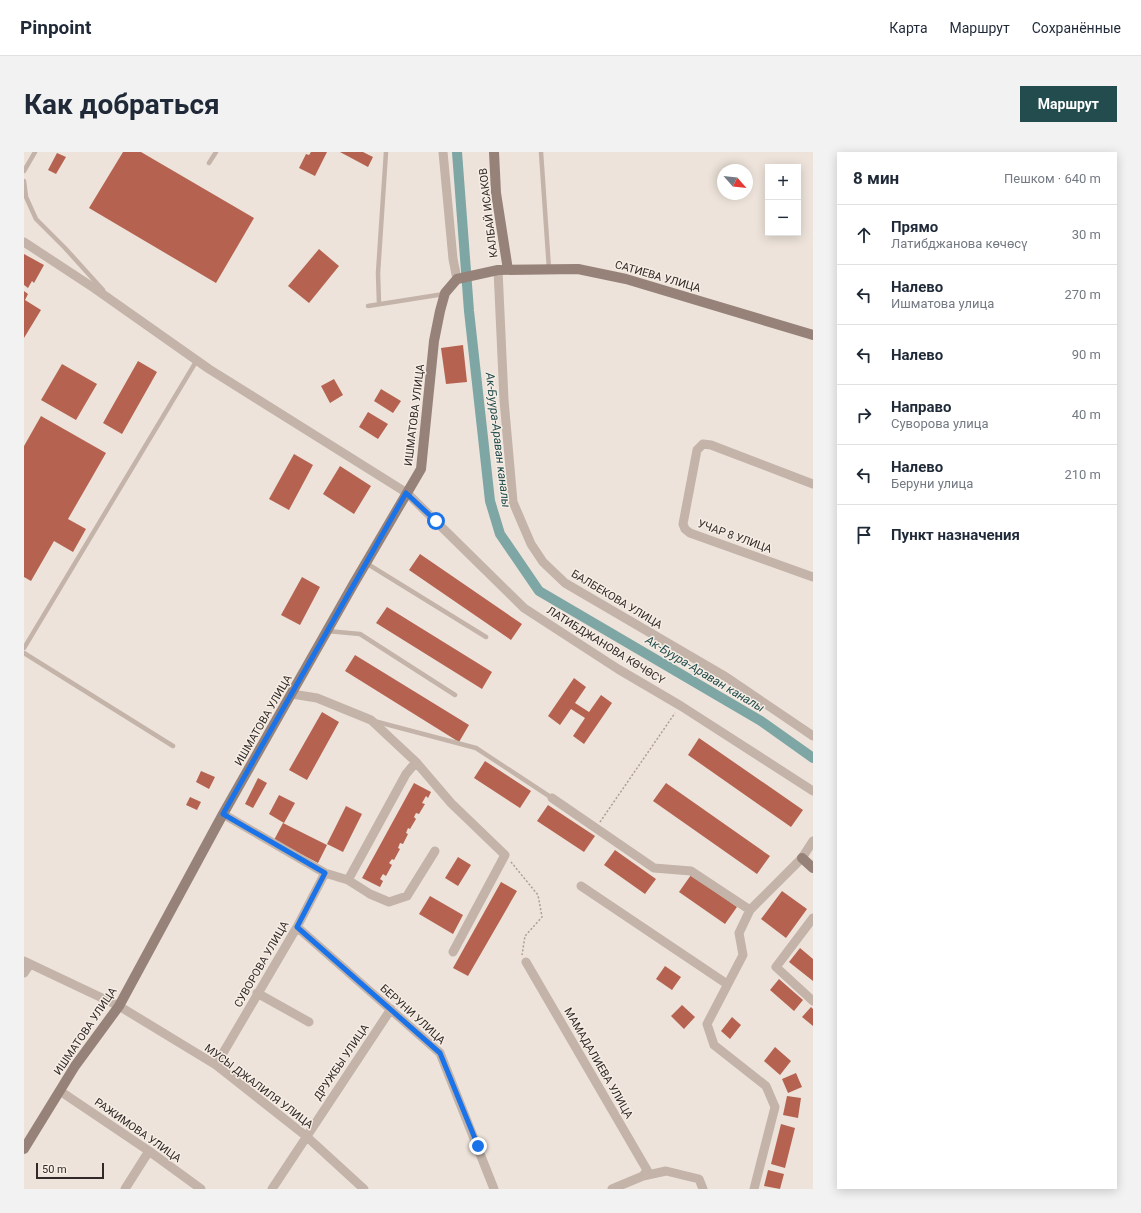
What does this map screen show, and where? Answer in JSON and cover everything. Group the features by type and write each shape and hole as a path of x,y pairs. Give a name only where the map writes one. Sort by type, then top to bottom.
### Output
{"main road":[{"name":"КАЛБАЙ ИСАКОВ","path":"494,152 499,271"},
{"name":"САТИЕВА УЛИЦА","path":"457,279 499,271 578,269 626,278 813,335"},
{"name":"ИШМАТОВА УЛИЦА","path":"24,1149 75,1066 118,1006 223,814 421,469 434,341 445,293 457,279"},
{"path":"802,858 813,868"}],"street":[{"path":"443,152 457,279"},
{"name":"ЛАТИБДЖАНОВА КӨЧӨСҮ","path":"24,242 197,360 406,493 524,608 618,669 680,706 813,791"},
{"name":"БАЛБЕКОВА УЛИЦА","path":"499,271 504,400 513,502 530,544 543,562 565,583 726,677 813,736"},
{"name":"УЧАР 8 УЛИЦА","path":"813,484 711,445 703,444 697,450 683,524 685,529 690,533 813,577"},
{"path":"292,694 317,698 371,720 416,762 451,803 505,856 453,952"},
{"path":"348,880 406,774 416,762"},
{"path":"552,798 654,868 691,871 750,910"},
{"path":"223,814 325,873 348,880 370,894 389,902 407,896 436,851"},
{"path":"754,1189 775,1107 766,1086 714,1045 706,1024 743,954 739,933 750,910 802,858 813,841"},
{"name":"СУВОРОВА УЛИЦА","path":"216,1065 297,927 325,873"},
{"path":"581,886 727,984"},
{"path":"813,918 776,967 813,1001"},
{"name":"БЕРУНИ УЛИЦА","path":"297,927 440,1053 494,1189"},
{"path":"24,973 27,962"},
{"name":"МУСЫ ДЖАЛИЛЯ УЛИЦА","path":"27,962 118,1006 216,1065 306,1136 364,1189"},
{"name":"МАМАДАЛИЕВА УЛИЦА","path":"526,962 647,1170 643,1176"},
{"path":"258,993 309,1022"},
{"name":"ДРУЖБЫ УЛИЦА","path":"272,1189 391,1010"},
{"name":"РАЖИМОВА УЛИЦА","path":"60,1091 149,1151 201,1189"},
{"path":"125,1189 149,1151"},
{"path":"612,1189 643,1176 666,1171 699,1180 703,1189"}],"lane":[{"path":"24,171 35,152"},
{"path":"209,163 216,152"},
{"path":"379,304 378,273 386,152"},
{"path":"540,152 549,269"},
{"path":"24,180 26,197 36,219 65,248 113,302"},
{"path":"368,306 445,293"},
{"path":"24,648 197,360"},
{"path":"366,563 486,637"},
{"path":"327,631 360,634 455,695"},
{"path":"24,653 173,746"},
{"path":"371,720 476,748 552,798"}],"path":[{"path":"596,828 680,706"},
{"path":"505,856 538,895 542,917 525,936 522,955 526,962"}],"building":[{"path":"123,152 141,152 254,218 216,283 89,208"},
{"path":"311,152 327,152 315,176 299,168 306,154 309,155"},
{"path":"340,152 363,152 373,157 368,167"},
{"path":"57,153 66,157 56,174 48,170"},
{"path":"319,249 339,266 309,303 288,286"},
{"path":"24,254 44,265 34,283 32,281 28,288 24,285"},
{"path":"24,291 28,294 25,300 41,310 24,338"},
{"path":"463,345 467,382 446,384 441,348"},
{"path":"138,361 157,372 122,434 103,423"},
{"path":"62,364 97,384 76,420 41,400"},
{"path":"334,379 343,395 330,403 321,386"},
{"path":"381,389 401,401 393,413 374,401"},
{"path":"368,412 388,424 378,439 359,427"},
{"path":"41,416 106,453 68,519 86,529 73,552 54,541 31,581 24,577 24,446"},
{"path":"294,454 313,465 289,510 269,499"},
{"path":"340,466 371,486 354,514 323,494"},
{"path":"420,554 522,624 511,640 409,570"},
{"path":"302,577 320,587 300,625 281,615"},
{"path":"387,607 492,672 482,689 376,623"},
{"path":"355,655 469,725 459,742 345,671"},
{"path":"574,678 586,687 575,703 589,712 601,695 612,703 584,744 573,736 585,718 571,709 560,725 548,716"},
{"path":"322,712 339,722 307,780 289,770"},
{"path":"699,738 803,810 791,827 688,755"},
{"path":"485,761 531,791 520,808 474,778"},
{"path":"201,771 215,777 209,789 196,782"},
{"path":"258,778 267,783 253,808 245,804"},
{"path":"414,783 431,792 428,798 426,796 422,803 425,804 419,814 416,813 414,817 416,819 410,829 408,828 406,833 408,834 403,844 400,843 398,848 400,849 394,860 392,859 389,863 392,865 386,876 383,874 380,879 383,881 380,887 362,878"},
{"path":"666,783 770,856 757,874 653,801"},
{"path":"279,795 295,803 284,823 269,814"},
{"path":"190,797 201,802 197,810 186,805"},
{"path":"548,805 595,836 584,852 537,821"},
{"path":"346,806 362,814 343,852 327,844"},
{"path":"283,823 327,845 318,863 274,840"},
{"path":"615,850 656,879 645,894 604,865"},
{"path":"458,857 471,865 458,886 445,878"},
{"path":"691,875 737,907 725,924 679,892"},
{"path":"501,882 517,891 468,976 453,968"},
{"path":"782,891 807,909 786,938 761,919"},
{"path":"430,896 463,915 453,934 419,914"},
{"path":"800,948 813,959 813,981 789,962"},
{"path":"665,966 681,977 672,990 656,979"},
{"path":"779,979 803,1000 794,1011 770,990"},
{"path":"682,1005 695,1017 684,1029 671,1016"},
{"path":"811,1007 813,1009 813,1026 802,1017"},
{"path":"732,1017 741,1025 730,1039 721,1031"},
{"path":"775,1047 791,1061 780,1075 764,1061"},
{"path":"796,1073 802,1087 788,1093 782,1079"},
{"path":"787,1096 801,1098 798,1118 783,1115"},
{"path":"781,1124 795,1128 785,1168 771,1164"},
{"path":"768,1170 784,1174 780,1189 764,1186"}],"waterway":[{"name":"Ак-Буура-Араван каналы","path":"457,152 469,311 490,501 500,534 539,591 761,721 813,758"}],"route":[{"path":"436,521 406,493 223,814 325,873 297,927 440,1053 478,1146"}]}
